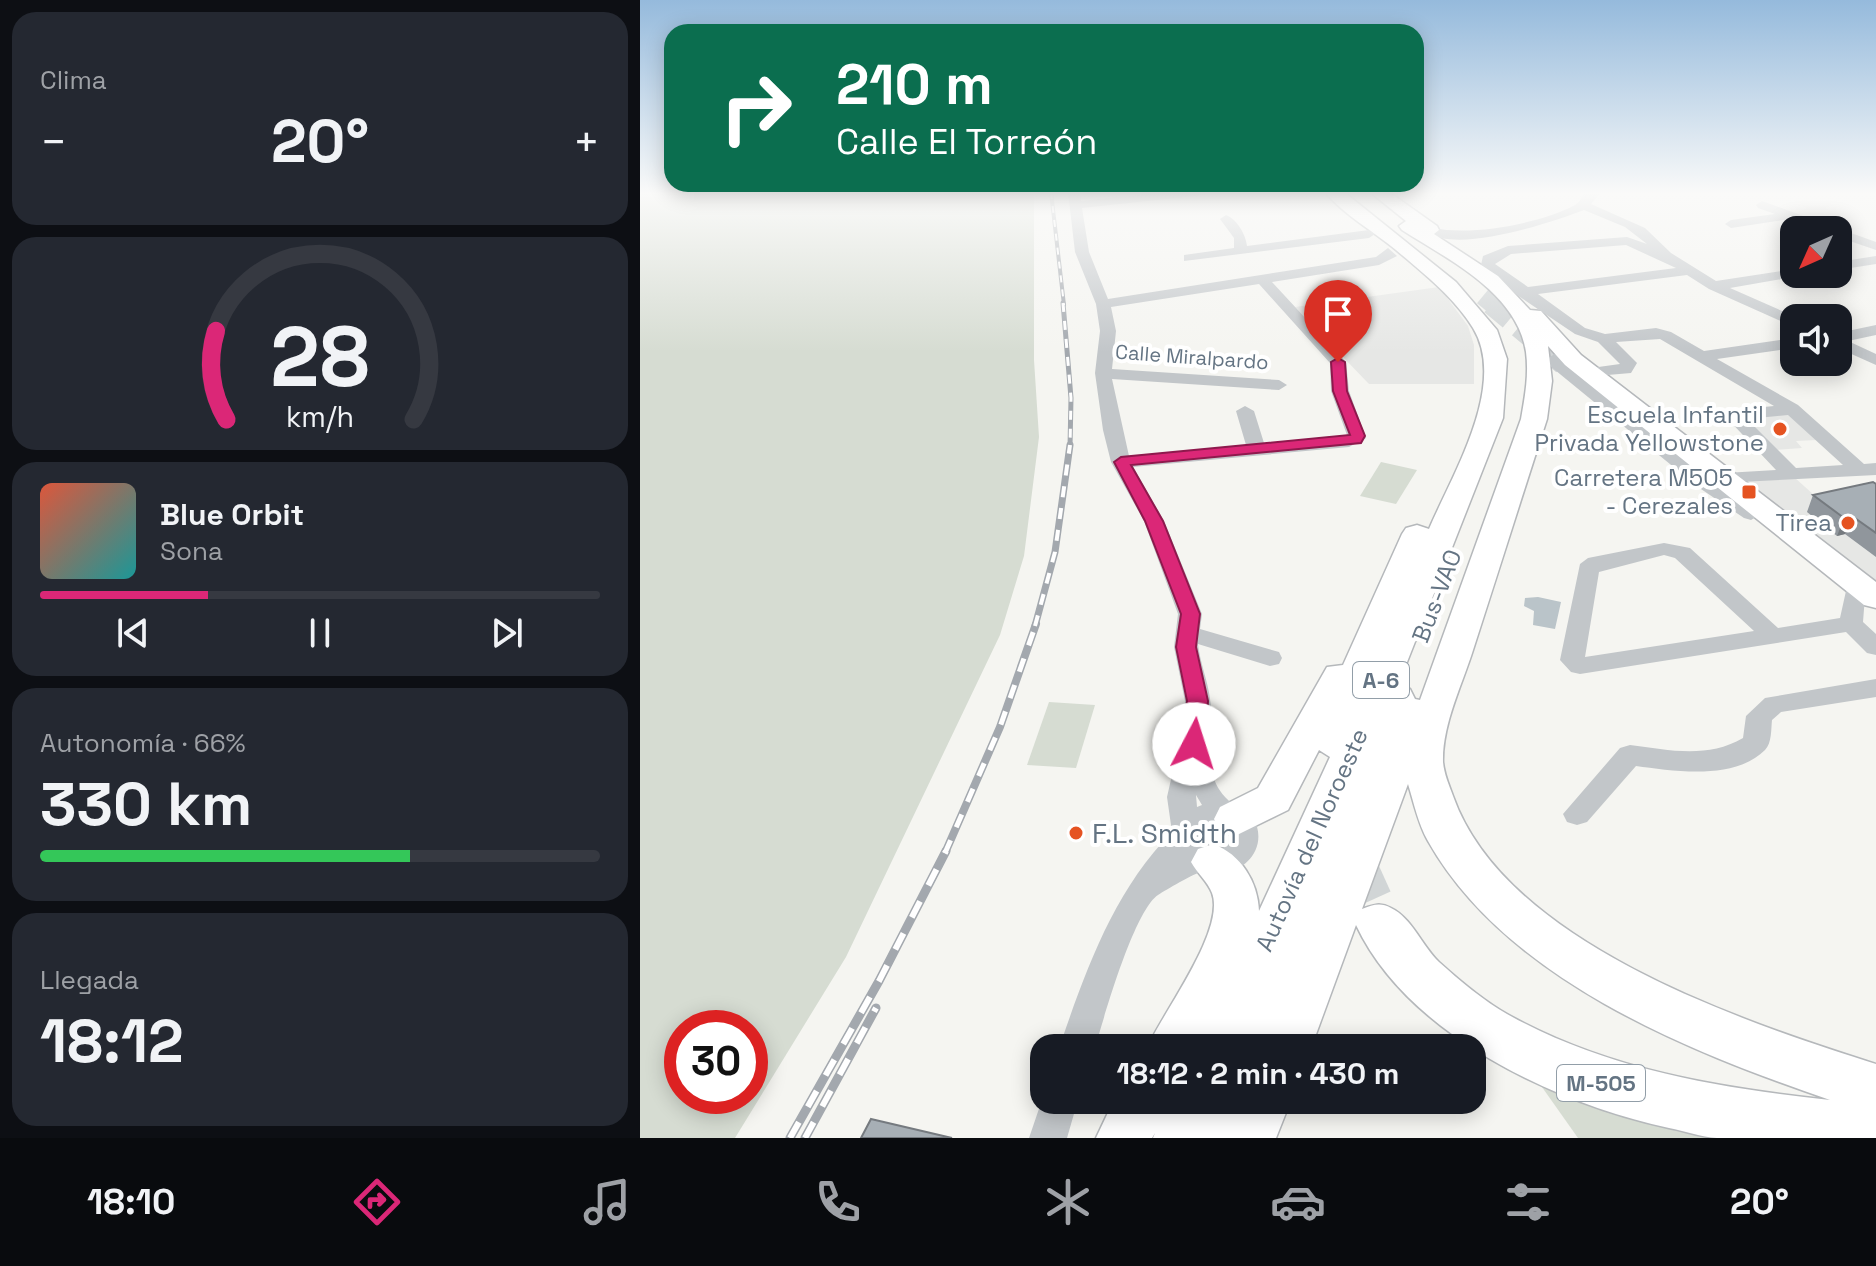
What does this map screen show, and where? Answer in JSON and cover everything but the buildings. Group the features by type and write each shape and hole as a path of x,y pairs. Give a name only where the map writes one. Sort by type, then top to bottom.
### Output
{"highway":[{"name":"Autovía del Noroeste","path":"1227,1034 1344,772 1490,418 1497,380 1495,352 1477,302 1403,245"},
{"path":"1335,744 1342,709 1466,423 1481,376 1481,351 1466,313 1477,302 1410,245"},
{"name":"Bus-VAO","path":"1256,1034 1366,778 1497,441 1511,389 1507,345 1486,308 1413,245"},
{"name":"Autovía del Noroeste","path":"1291,1034 1390,785 1509,456 1530,386 1530,352 1525,334 1514,315 1480,281 1424,245"},
{"path":"1429,245 1473,268 1510,298 1533,330 1541,364 1540,395 1534,419 1435,710 1424,755 1423,768 1431,800 1442,827 1455,848 1497,899 1561,951 1603,977 1698,1027 1752,1049 1876,1090"},
{"path":"1459,245 1514,296 1576,366 1712,475 1782,524 1864,608"},
{"path":"1712,475 1751,514 1864,608"},
{"path":"1229,816 1273,799 1321,708 1386,606"},
{"path":"1181,1034 1211,980 1233,930 1236,897 1224,873 1196,848"},
{"name":"M-505","path":"1378,923 1421,977 1487,1030 1557,1066 1634,1094 1748,1118 1876,1133"},
{"path":"1123,1138 1136,1114"},
{"path":"1180,1138 1191,1114"},
{"path":"1213,1138 1223,1114"},
{"path":"1249,1138 1258,1114"}],"street":[{"path":"1081,245 1103,304 1108,331 1103,373 1112,430 1121,462 1154,521 1190,614 1187,662 1198,701 1194,744 1181,797 1196,848"},
{"path":"1241,245 1241,251"},
{"path":"1189,258 1279,245"},
{"path":"1103,304 1379,261 1390,256 1392,245"},
{"path":"1555,245 1491,256 1488,265 1580,331 1604,339 1656,333 1703,356 1792,409 1868,469"},
{"path":"1638,245 1666,256"},
{"path":"1655,245 1687,271 1780,316"},
{"path":"1852,264 1876,260"},
{"path":"1522,292 1687,271"},
{"path":"1714,286 1780,275"},
{"path":"1121,462 1349,441 1357,436 1340,391 1338,362 1262,279"},
{"path":"1852,336 1876,330"},
{"path":"1604,339 1629,363 1628,367 1576,366 1559,356 1552,361 1705,483 1751,514"},
{"path":"1703,356 1780,345"},
{"path":"1852,347 1876,360"},
{"name":"Calle Miralpardo","path":"1103,373 1279,385"},
{"path":"1791,474 1733,415 1792,409"},
{"path":"1245,411 1257,449"},
{"path":"1712,475 1868,469"},
{"path":"1772,635 1682,553 1664,549 1596,563 1588,569 1572,660 1580,666 1772,635 1864,608 1876,647"},
{"path":"1188,633 1270,658"},
{"path":"1577,814 1630,755 1695,764 1737,756 1756,743 1759,716 1774,704 1876,688"},
{"path":"1194,744 1197,772 1246,834 1242,851 1234,857 1196,848"},
{"path":"1082,1034 1121,927 1147,886 1196,848 1200,818 1229,816"},
{"path":"1048,1138 1056,1114"}],"shaded area":[{"path":"640,245 1034,245 1034,360 1039,437 1024,556 1000,635 846,957 768,1084 768,1010 664,1010 664,1114 750,1114 735,1138 640,1138"},
{"path":"1439,287 1468,326 1474,345 1474,384 1369,384 1295,307"},
{"name":"Escuela Infantil Privada Yellowstone","path":"1791,413 1817,440 1796,441 1802,448 1775,450 1743,418"},
{"path":"1381,462 1417,470 1396,504 1360,496"},
{"path":"1794,477 1814,495 1876,490 1876,580 1870,581 1741,481"},
{"path":"1538,597 1561,602 1555,629 1533,625 1534,611 1524,606 1525,598"},
{"path":"1049,702 1095,705 1076,768 1027,765"},
{"path":"1537,1080 1762,1138 1578,1138"}],"tunnel":[{"path":"1483,296 1494,305"},
{"path":"1492,303 1564,363"},
{"path":"1348,857 1378,923"}],"railway":[{"path":"1057,245 1064,305"},
{"path":"1063,303 1071,398 1070,447"},
{"path":"1035,626 1055,552 1070,445"},
{"path":"945,853 1000,727 1036,624"},
{"path":"790,1138 879,981 945,853"},
{"path":"805,1138 876,1008"}],"place":[{"name":"Escuela Infantil Privada Yellowstone","path":"1780,429"},
{"name":"Carretera M505 - Cerezales","path":"1749,492"},
{"name":"Tirea","path":"1848,523"},
{"name":"F.L. Smidth","path":"1076,833"}],"route":[{"path":"1194,744 1198,701 1187,662 1190,614 1154,521 1121,462 1355,439 1357,436 1340,391 1338,362"}]}
